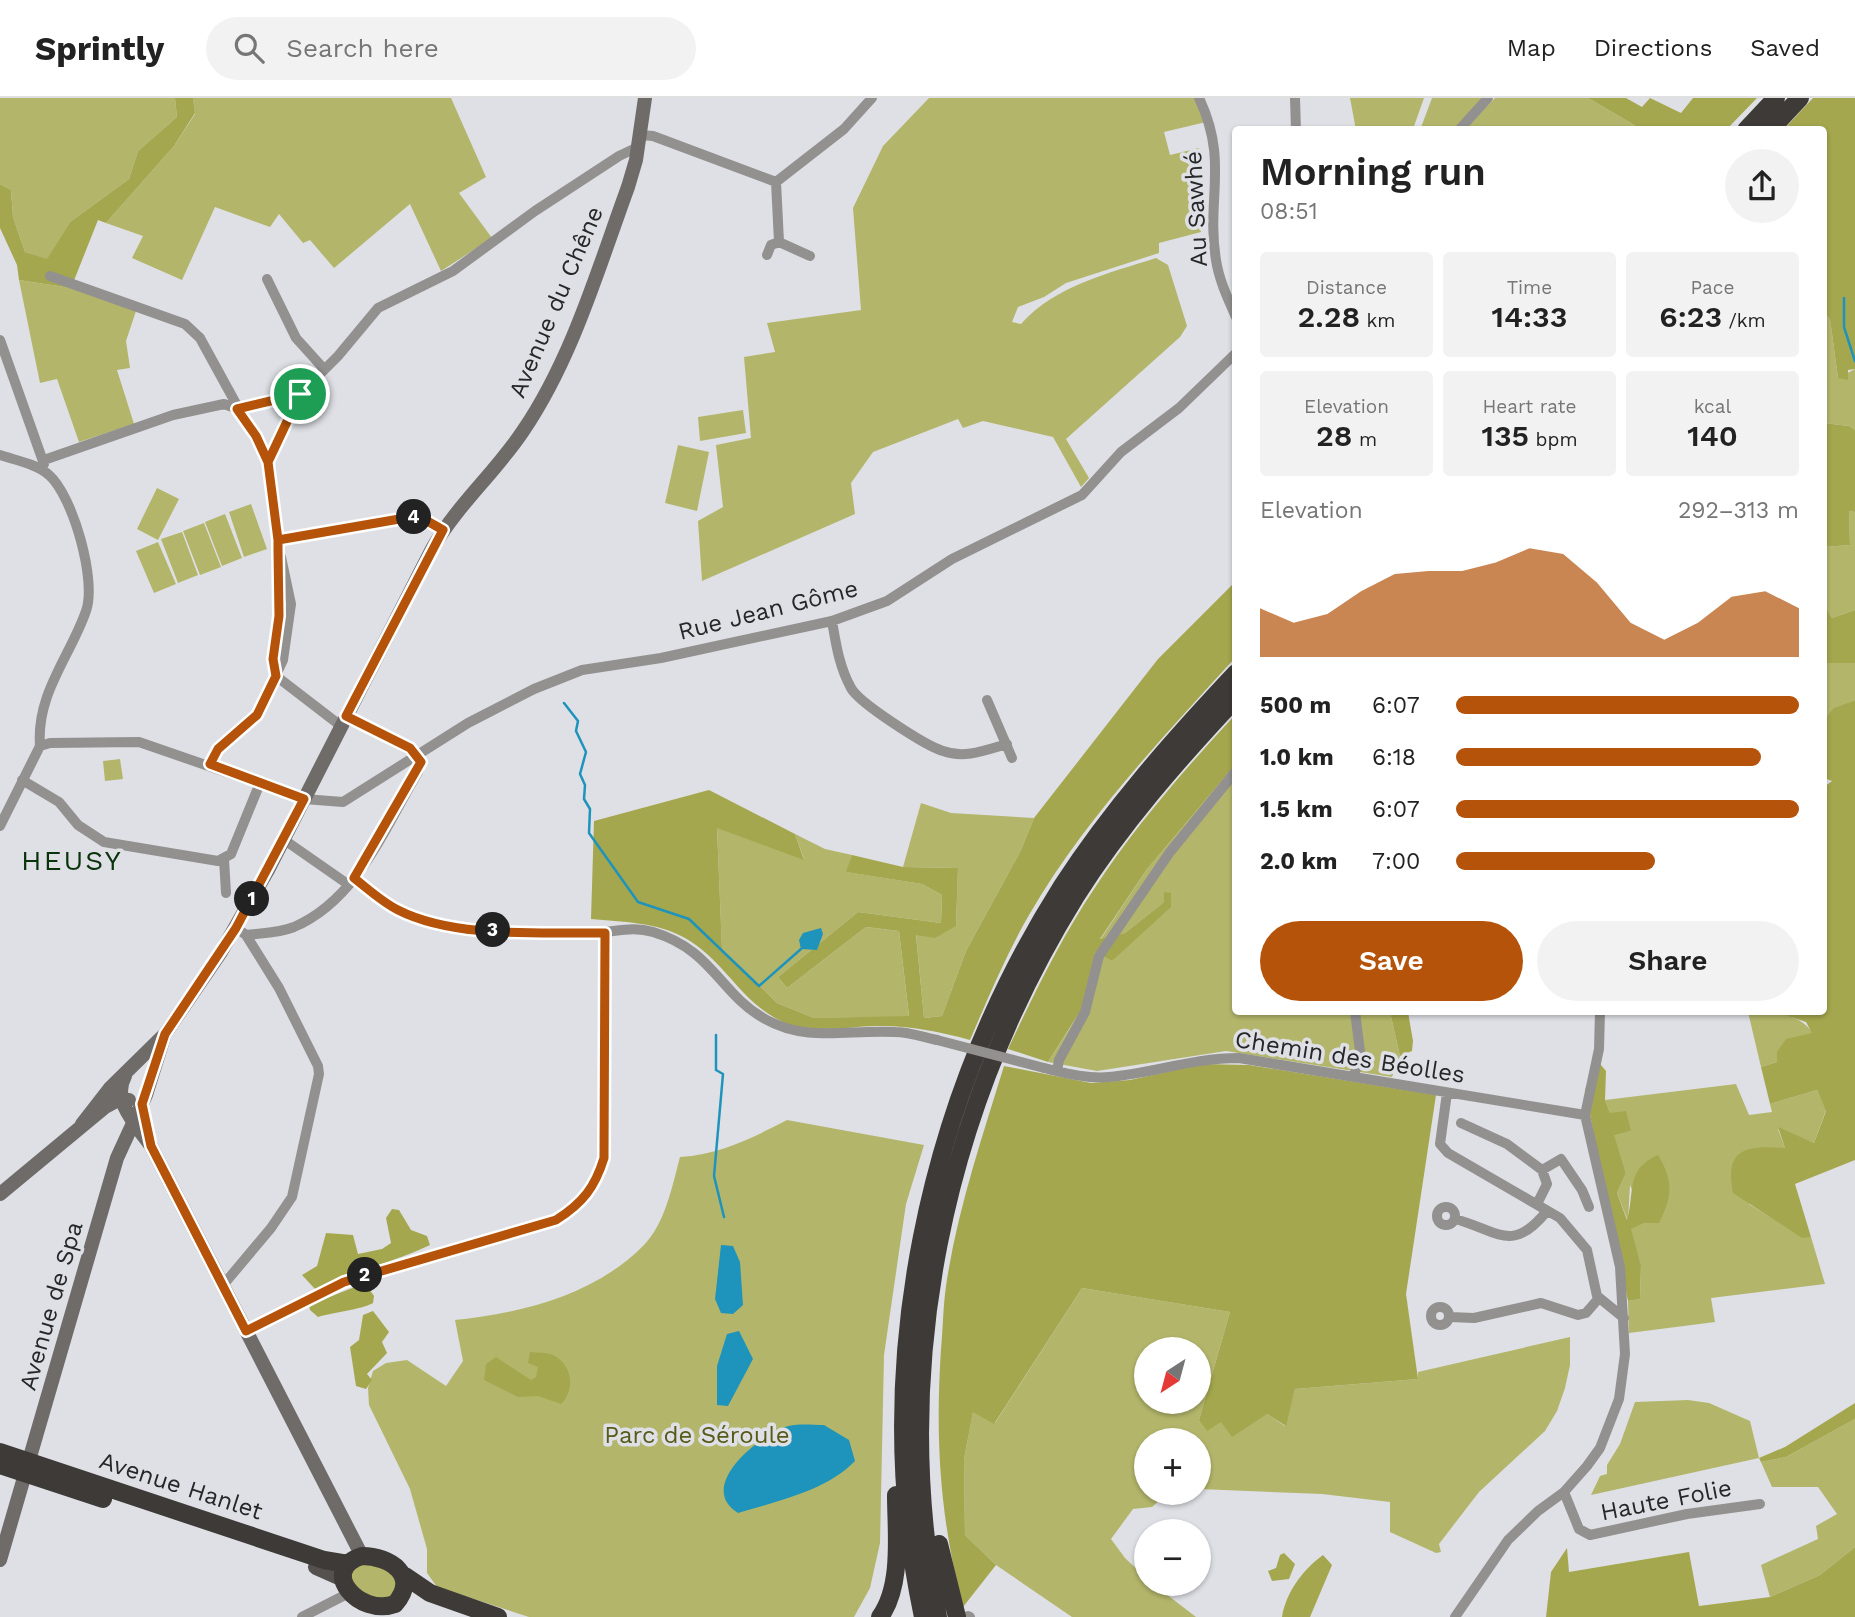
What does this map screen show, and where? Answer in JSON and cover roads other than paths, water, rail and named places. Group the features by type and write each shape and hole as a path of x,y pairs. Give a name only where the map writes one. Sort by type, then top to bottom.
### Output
{"highway":[{"path":"1750,126 1776,98"},
{"path":"1774,126 1800,98"},
{"path":"880,1617 891,1593 896,1561 897,1376 905,1287 925,1189 943,1148 965,1082 993,1013 1027,946 1063,886 1152,766 1232,677"},
{"path":"938,1617 931,1580 922,1469 926,1323 938,1241 950,1185 991,1061 1025,987 1078,894 1158,786 1232,703"},
{"path":"965,1617 942,1565 935,1521 931,1467 932,1370 947,1246 991,1061"},
{"path":"923,1617 913,1564 906,1498 905,1372 915,1274 943,1148"},
{"name":"Avenue Hanlet","path":"0,1452 27,1468 316,1567"},
{"name":"Avenue Hanlet","path":"0,1465 27,1468 324,1560 350,1573"},
{"path":"469,1617 423,1602 392,1609 370,1605 350,1573 389,1561 430,1593 498,1617"},
{"path":"392,1609 403,1590 405,1576"}],"main road":[{"name":"Avenue du Chêne","path":"165,1034 241,932 283,839 443,530 507,452 545,393 628,187 639,141 645,98"},
{"path":"0,1194 82,1124 103,1096 165,1034"},
{"name":"Avenue de Spa","path":"0,1560 120,1152 145,1095 165,1034"},
{"path":"127,1072 142,1077 151,1146"},
{"name":"Avenue de Spa","path":"120,1152 118,1105 120,1087 127,1072"},
{"path":"82,1124 118,1105 139,1100 145,1095"},
{"path":"118,1105 135,1121 151,1146 224,1284 350,1573"},
{"path":"120,1152 132,1143 142,1142 151,1146"},
{"name":"Avenue Hanlet","path":"316,1567 350,1573"}],"street":[{"path":"776,182 844,129 872,98"},
{"name":"Au Sawhé","path":"1199,98 1208,117 1216,157 1216,259 1232,305"},
{"path":"1295,98 1296,126"},
{"path":"1463,126 1488,98"},
{"path":"268,462 300,394 378,308 453,271 535,211 639,141 679,146 776,182"},
{"path":"776,182 779,242"},
{"path":"766,254 771,245 779,242 810,256"},
{"path":"50,276 185,324 200,338 268,462 278,545 291,604 283,660 257,715 218,749 210,764"},
{"path":"268,279 296,338 324,369"},
{"path":"0,340 44,460 45,471"},
{"name":"Rue Jean Gôme","path":"40,746 50,743 139,741 304,799 343,802 417,754 534,689 582,670 661,658 832,621 887,601 952,559 1082,495 1121,452 1179,408 1232,357"},
{"path":"44,460 173,415 224,404 237,409 300,394"},
{"path":"0,455 45,471 62,492 81,540 89,600 55,674 39,730 40,746 1,819"},
{"path":"278,545 411,517 422,518 443,530"},
{"path":"832,621 839,663 852,691 866,705 944,752 973,754 1007,744"},
{"path":"224,1284 271,1228 292,1197 319,1074 279,988 241,932 293,927 326,909 352,881 418,772 421,762 417,754 344,721 276,676"},
{"path":"987,700 1012,758"},
{"path":"1057,1071 1059,1060 1085,1012 1099,956 1170,852 1232,776"},
{"path":"22,780 59,802 88,834 104,842 208,861 224,859 231,854 260,783"},
{"name":"Chemin des Béolles","path":"283,839 389,905 432,923 466,928 605,933 626,927 675,940 710,965 750,1009 792,1030 821,1035 896,1032 1057,1071 1107,1077 1184,1061 1220,1058 1585,1115"},
{"path":"224,859 226,893"},
{"path":"246,1331 344,1282 537,1227 556,1220 583,1201 592,1189 604,1158 605,933"},
{"path":"1353,1077 1360,1051 1355,1015"},
{"path":"1455,1617 1508,1540 1538,1511 1564,1492 1600,1448 1612,1422 1623,1374 1624,1318 1619,1267 1585,1115 1599,1049 1600,1015"},
{"path":"1447,1093 1440,1144 1445,1150 1537,1204 1574,1231 1587,1250 1593,1287 1599,1298 1624,1318"},
{"path":"1461,1123 1507,1144 1542,1170 1547,1184 1537,1204"},
{"path":"1542,1170 1561,1158 1582,1190 1589,1207"},
{"path":"1455,1219 1500,1237 1513,1237 1528,1232 1547,1211"},
{"path":"1450,1317 1474,1318 1541,1303 1578,1315 1586,1313 1599,1298"},
{"name":"Haute Folie","path":"1564,1492 1579,1529 1590,1535 1687,1514 1760,1504"},
{"path":"302,1617 350,1573"}],"water":[{"path":"821,928 823,934 817,950 801,949 799,940 803,933"},
{"path":"721,1245 733,1246 740,1262 743,1305 733,1314 721,1313 715,1299"},
{"path":"739,1331 753,1359 728,1406 717,1405 717,1366 727,1334"},
{"path":"824,1425 849,1440 855,1461 843,1471 800,1494 738,1513 727,1502 724,1490 727,1477 735,1464 760,1441 785,1427"}],"waterway":[{"path":"1844,298 1844,327 1855,361"},
{"path":"564,703 578,721 576,731 586,752 580,774 585,785 584,799 590,809 589,833 638,902 689,919 759,986 801,949"},
{"path":"716,1035 716,1070 723,1074 714,1176 724,1217"}],"district":[{"name":"HEUSY","path":"72,860"}],"park label":[{"name":"Parc de Séroule","path":"697,1435"}]}
